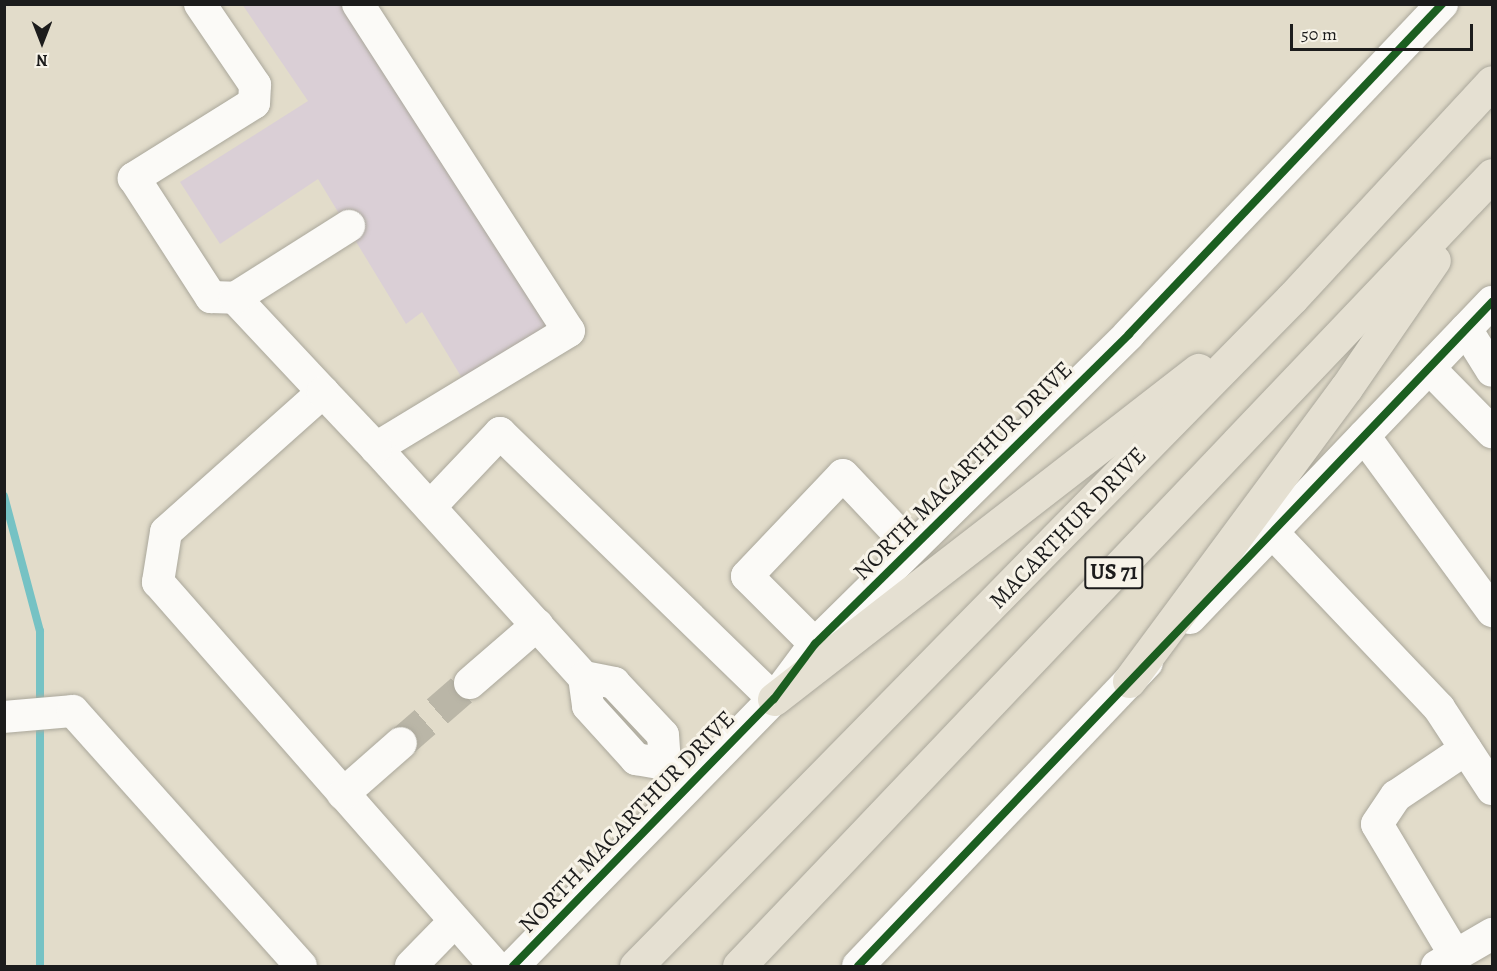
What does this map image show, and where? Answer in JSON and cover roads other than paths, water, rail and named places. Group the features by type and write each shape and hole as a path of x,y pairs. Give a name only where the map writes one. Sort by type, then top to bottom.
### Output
{"highway":[{"name":"MACARTHUR DRIVE","path":"636,966 1292,298 1492,82"},
{"path":"1129,681 1346,388 1490,177"},
{"name":"US 71","path":"739,966 1490,177"},
{"path":"774,699 1292,298"}],"street":[{"path":"200,4 255,85 254,103 134,178 211,297 235,298 349,226"},
{"path":"358,4 569,331 376,448"},
{"name":"NORTH MACARTHUR DRIVE","path":"513,966 774,699 815,644 1129,334 1442,4"},
{"path":"235,298 376,448 584,677 614,683 663,735 665,764 688,788"},
{"path":"858,966 1492,302"},
{"path":"1466,329 1492,371"},
{"path":"1429,368 1492,432"},
{"path":"323,392 166,532 158,582 495,966"},
{"path":"430,507 500,433 774,699"},
{"path":"1364,436 1492,611"},
{"path":"815,644 747,576 843,475 912,548"},
{"path":"1272,532 1439,708 1492,789"},
{"path":"470,683 537,625"},
{"path":"4,717 73,711 301,966"},
{"path":"343,794 401,743"},
{"path":"1466,749 1396,796 1377,824 1446,961 1492,934"},
{"path":"411,966 454,922"}],"waterway":[{"path":"4,496 40,631 40,707"},
{"path":"40,722 40,966"}],"tunnel":[{"path":"401,743 470,683"}]}
